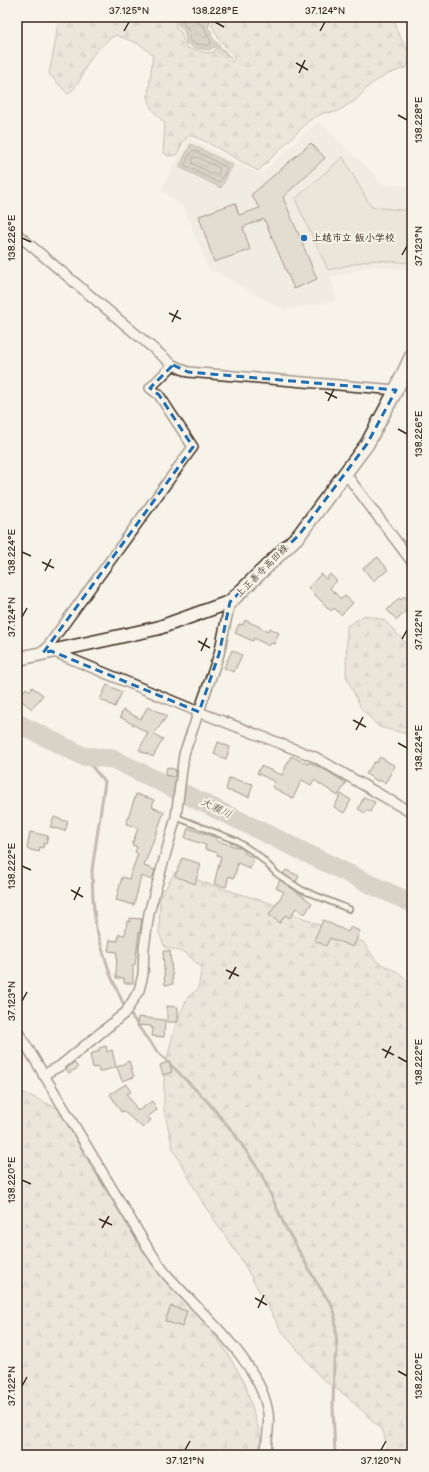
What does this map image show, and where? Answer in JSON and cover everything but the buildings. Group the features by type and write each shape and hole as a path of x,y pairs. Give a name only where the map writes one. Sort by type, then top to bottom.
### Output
{"main road":[{"name":"上正善寺高田線","path":"18,657 158,628 230,602 299,535 367,444 396,390 411,358"}],"street":[{"path":"17,234 173,365 188,372 396,390"},
{"path":"173,365 150,388 158,395 193,447 47,652 315,757 412,813"},
{"path":"345,473 412,562"},
{"path":"43,1075 60,1066 126,1012 139,990 143,975 144,948 149,913 176,817 184,754 219,654 230,602"},
{"path":"17,1030 149,1250 166,1273 248,1365 261,1388 268,1413 266,1455"}],"lane":[{"path":"176,817 237,840 258,855 277,874 302,890 349,909"}],"highlighted area":[{"path":"173,365 188,372 396,390 367,444 299,535 230,602 219,654 199,712 51,651 43,653 193,447 159,395 150,388"}],"shaded area":[{"name":"上越市立 飯小学校","path":"319,121 383,184 412,186 412,270 375,266 330,277 337,301 284,310 208,268 185,209 161,189 189,138 260,175"}],"green space":[{"path":"58,17 166,17 170,20 176,21 176,29 181,32 187,48 208,53 215,50 232,62 234,59 232,54 219,39 212,26 214,19 213,17 395,17 395,25 408,50 409,61 407,67 386,75 371,84 356,100 336,112 323,113 310,120 258,171 205,141 189,135 182,144 177,155 168,156 163,152 165,124 151,108 148,96 153,55 141,45 116,35 112,37 93,55 79,82 68,94 49,74 56,39"},
{"path":"343,157 371,207 412,211 412,263 371,260 328,270 295,199"},
{"path":"365,615 384,620 409,646 412,644 412,735 379,727 361,708 346,676 347,626"},
{"path":"175,872 214,886 270,903 312,922 363,942 377,962 398,972 412,985 412,1455 389,1455 383,1431 349,1398 322,1379 281,1330 241,1259 204,1205 173,1149 164,1110 164,1070 176,1023 188,997 198,989 202,968 186,953 165,947 159,933 160,898"},
{"path":"24,1093 59,1109 106,1191 155,1267 178,1295 200,1317 223,1346 245,1383 261,1438 258,1455 17,1455 17,1096"}],"water":[{"path":"176,17 199,17 202,20 209,18 211,20 208,28 211,31 212,37 231,58 214,47 209,50 195,48 186,43 184,31 178,25 179,18"},
{"path":"191,144 233,165 221,188 179,167"}],"waterway":[{"name":"大瀬川","path":"17,723 83,756 113,759 412,903"},
{"path":"83,756 105,782 92,870 96,928 110,974 123,1003 145,1036 157,1051 207,1101 233,1132 261,1173 284,1224 315,1280 331,1304 335,1314 337,1352 334,1362 333,1407 335,1455"}],"place":[{"name":"上越市立 飯小学校","path":"304,238"}]}
